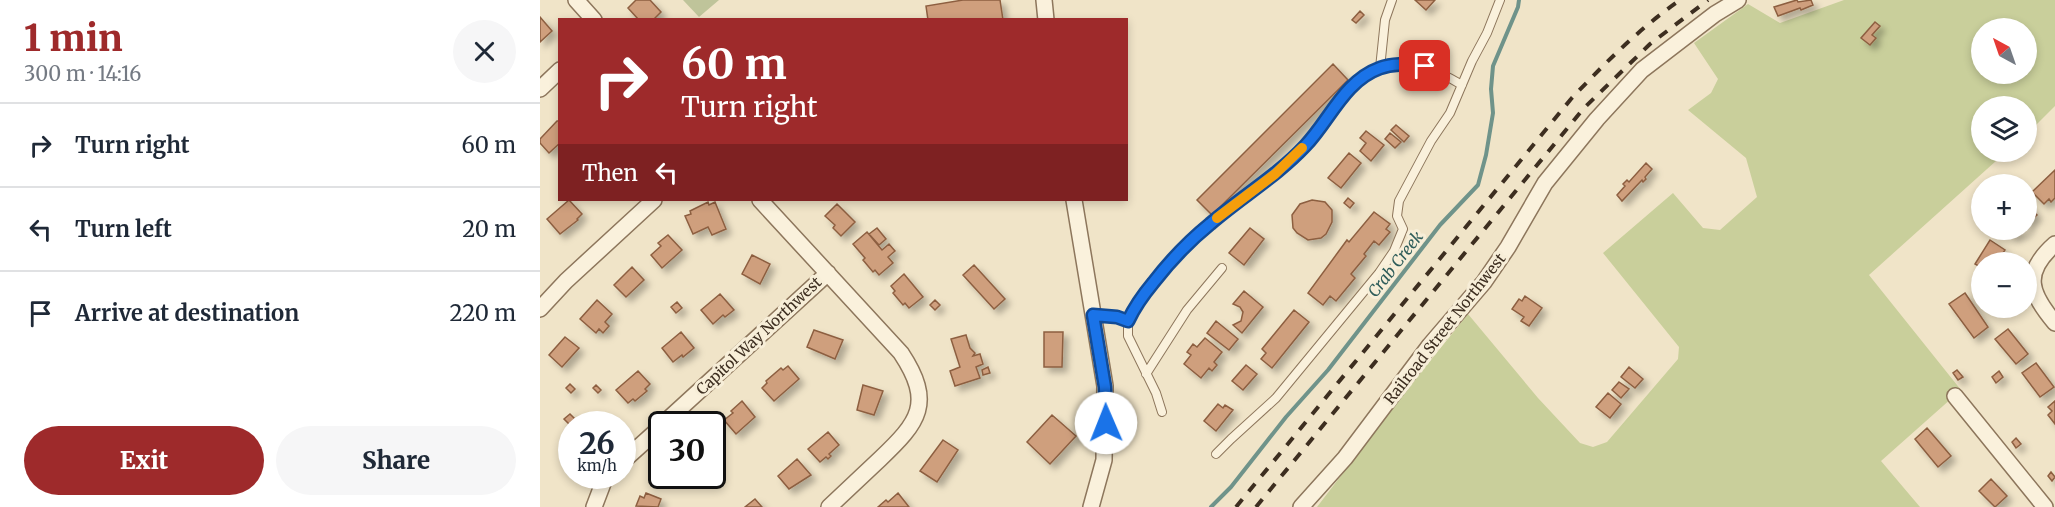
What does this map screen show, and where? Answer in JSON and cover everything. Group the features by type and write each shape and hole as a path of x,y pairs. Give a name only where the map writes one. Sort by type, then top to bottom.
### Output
{"street":[{"path":"576,0 592,18"},
{"path":"1044,0 1046,18"},
{"name":"Railroad Street Northwest","path":"1301,507 1345,458 1430,345 1484,282 1508,247 1545,183 1597,119 1642,70 1715,14 1738,0"},
{"path":"540,89 558,72"},
{"path":"540,309 574,273 653,201"},
{"path":"761,201 901,353 913,371 918,388 918,407 914,425 829,507"},
{"path":"1074,201 1105,387 1104,460 1091,507"},
{"path":"2055,244 2043,254 2035,271 2033,286 2039,303 2055,323"},
{"name":"Capitol Way Northwest","path":"677,411 828,273"},
{"path":"1955,396 2045,507"},
{"name":"Capitol Way Northwest","path":"636,449 648,438"},
{"path":"594,507 601,489"}],"lane":[{"path":"1380,68 1385,20 1392,0"},
{"path":"1216,454 1276,398 1389,258 1403,230 1398,216 1399,201 1431,141 1450,113 1500,0"},
{"path":"1162,412 1128,336 1128,321 1134,307 1169,262 1209,224 1275,174 1306,145 1330,110 1355,83 1380,68 1403,64 1425,66 1462,85"},
{"path":"1146,374 1188,310 1222,268"},
{"path":"1093,315 1117,317 1128,321"}],"green space":[{"path":"683,0 719,0 699,17"},
{"path":"1844,0 2055,0 2055,106 2037,124 2037,96 1971,96 1971,162 1995,162 1981,174 1971,174 1971,183 1869,275 1961,390 1881,461 1920,507 1317,507 1468,314 1538,398 1580,443 1593,447 1607,442 1678,359 1679,347 1603,253 1673,193 1703,228 1720,230 1757,197 1746,158 1688,110 1711,93 1718,79 1694,43 1748,4 1780,23"}],"building":[{"path":"636,0 650,0 661,12 655,18 637,18 628,8"},
{"path":"963,0 1000,0 1003,18 928,18 926,6"},
{"path":"1415,0 1435,0 1426,10"},
{"path":"1797,0 1798,2 1811,0 1813,5 1778,16 1774,7"},
{"path":"1360,11 1364,15 1356,23 1352,20"},
{"path":"540,17 552,31 540,42"},
{"path":"1875,22 1880,26 1872,35 1876,38 1870,45 1861,38"},
{"path":"1333,64 1348,80 1212,215 1197,200"},
{"path":"558,121 558,145 549,153 540,143 540,139"},
{"path":"1396,125 1409,136 1404,142 1391,130"},
{"path":"1366,131 1384,145 1371,161 1360,151 1366,143 1360,138"},
{"path":"1390,133 1401,142 1395,148 1385,139"},
{"path":"1349,153 1361,163 1341,188 1328,178"},
{"path":"1646,163 1652,169 1645,177 1646,179 1643,182 1642,180 1622,201 1617,195 1625,186 1623,184 1627,180 1629,182"},
{"path":"2055,170 2055,198 2051,202 2049,199 2044,204 2037,197 2037,187"},
{"path":"1348,198 1354,203 1350,208 1344,203"},
{"path":"1312,200 1325,202 1332,210 1332,222 1326,234 1321,238 1308,240 1293,228 1292,215 1300,204"},
{"path":"568,201 582,214 560,234 547,219"},
{"path":"708,202 709,205 715,202 726,229 712,235 708,227 693,234 685,216"},
{"path":"837,204 855,222 841,236 833,228 835,225 825,216"},
{"path":"1374,212 1390,224 1386,229 1390,232 1379,245 1374,241 1364,254 1366,256 1351,274 1355,278 1336,301 1330,296 1323,305 1308,293 1347,240 1349,242"},
{"path":"877,228 886,239 879,245 869,234"},
{"path":"1250,228 1264,239 1244,265 1229,253"},
{"path":"867,232 882,250 889,244 895,251 888,257 893,263 879,275 875,270 873,272 853,244"},
{"path":"668,235 682,250 662,268 651,255 661,246 658,243"},
{"path":"1990,240 2005,250 2004,252 1982,252"},
{"path":"752,255 770,264 760,284 742,274"},
{"path":"974,265 1005,299 994,309 963,275"},
{"path":"632,267 644,280 626,297 614,285"},
{"path":"904,274 923,297 909,308 905,303 903,305 893,293 895,291 891,286"},
{"path":"1244,291 1263,307 1242,333 1233,325 1241,321 1243,312 1240,307 1233,304"},
{"path":"1965,293 1971,302 1971,318 1982,318 1988,327 1974,338 1949,304"},
{"path":"720,294 734,310 725,317 723,315 713,324 701,310"},
{"path":"1525,296 1542,308 1529,326 1521,321 1524,317 1512,309 1519,299 1522,301"},
{"path":"597,300 612,314 605,322 609,326 603,333 599,329 596,333 580,319"},
{"path":"935,300 940,305 935,310 930,305"},
{"path":"677,302 682,308 676,313 671,307"},
{"path":"1294,310 1309,322 1272,368 1261,359 1266,353 1262,349"},
{"path":"1216,321 1238,339 1229,350 1207,333"},
{"path":"2008,329 2028,354 2016,364 1995,339"},
{"path":"814,330 843,340 835,359 807,347"},
{"path":"681,332 694,348 673,362 662,348"},
{"path":"1044,332 1063,332 1062,367 1044,367"},
{"path":"966,335 970,348 975,353 973,356 980,354 983,364 976,367 980,378 955,386 950,371 960,367 951,339"},
{"path":"565,337 579,348 562,367 549,355"},
{"path":"1205,338 1222,352 1214,362 1217,365 1212,371 1209,368 1201,378 1184,364 1191,355 1187,352 1193,344 1197,347"},
{"path":"2036,363 2054,387 2040,397 2022,373"},
{"path":"1246,365 1257,374 1243,390 1232,381"},
{"path":"788,366 799,379 774,401 762,388 767,383 766,381 781,368 783,370"},
{"path":"988,367 990,373 983,375 982,370"},
{"path":"1629,367 1643,379 1635,388 1621,377"},
{"path":"1957,370 1963,377 1958,380 1953,373"},
{"path":"638,371 650,384 645,389 647,391 635,401 633,399 628,403 616,390"},
{"path":"1999,371 2003,377 1996,383 1992,377"},
{"path":"1619,382 1629,389 1621,398 1612,390"},
{"path":"570,384 575,389 571,393 566,388"},
{"path":"596,385 601,390 598,393 593,388"},
{"path":"863,385 883,391 874,415 857,410"},
{"path":"1608,393 1621,404 1610,418 1596,407"},
{"path":"742,401 755,417 736,434 726,422 726,418 733,413 731,411"},
{"path":"2055,401 2055,424 2048,415 2052,411 2048,407"},
{"path":"1218,404 1223,408 1225,405 1233,410 1216,431 1204,421"},
{"path":"1052,415 1076,436 1050,464 1027,442"},
{"path":"1927,428 1951,456 1938,467 1915,439"},
{"path":"828,432 839,445 829,454 831,456 828,459 826,457 820,462 808,449"},
{"path":"2016,438 2021,444 2016,448 2012,442"},
{"path":"943,440 958,450 937,482 920,471"},
{"path":"797,459 811,475 789,489 778,476"},
{"path":"2051,472 2055,477 2052,481 2048,476"},
{"path":"1991,479 2007,496 1995,507 1979,491"},
{"path":"646,493 661,499 658,507 636,506 640,496 644,498"},
{"path":"898,493 909,507 878,507 886,500 888,502"},
{"path":"755,499 762,507 745,507"}],"waterway":[{"name":"Crab Creek","path":"1211,507 1231,487 1286,417 1328,370 1440,225 1478,185 1493,113 1491,89 1493,66 1519,0"}],"railway":[{"path":"1236,507 1571,99 1623,46 1680,0"},
{"path":"1256,507 1584,108 1650,44 1708,0"}],"slow traffic":[{"path":"1217,218 1275,174 1302,148"}],"route":[{"path":"1106,423 1105,387 1093,315 1117,317 1128,321 1134,307 1169,262 1209,224 1275,174 1306,145 1330,110 1355,83 1380,68 1403,64 1425,66"}]}
